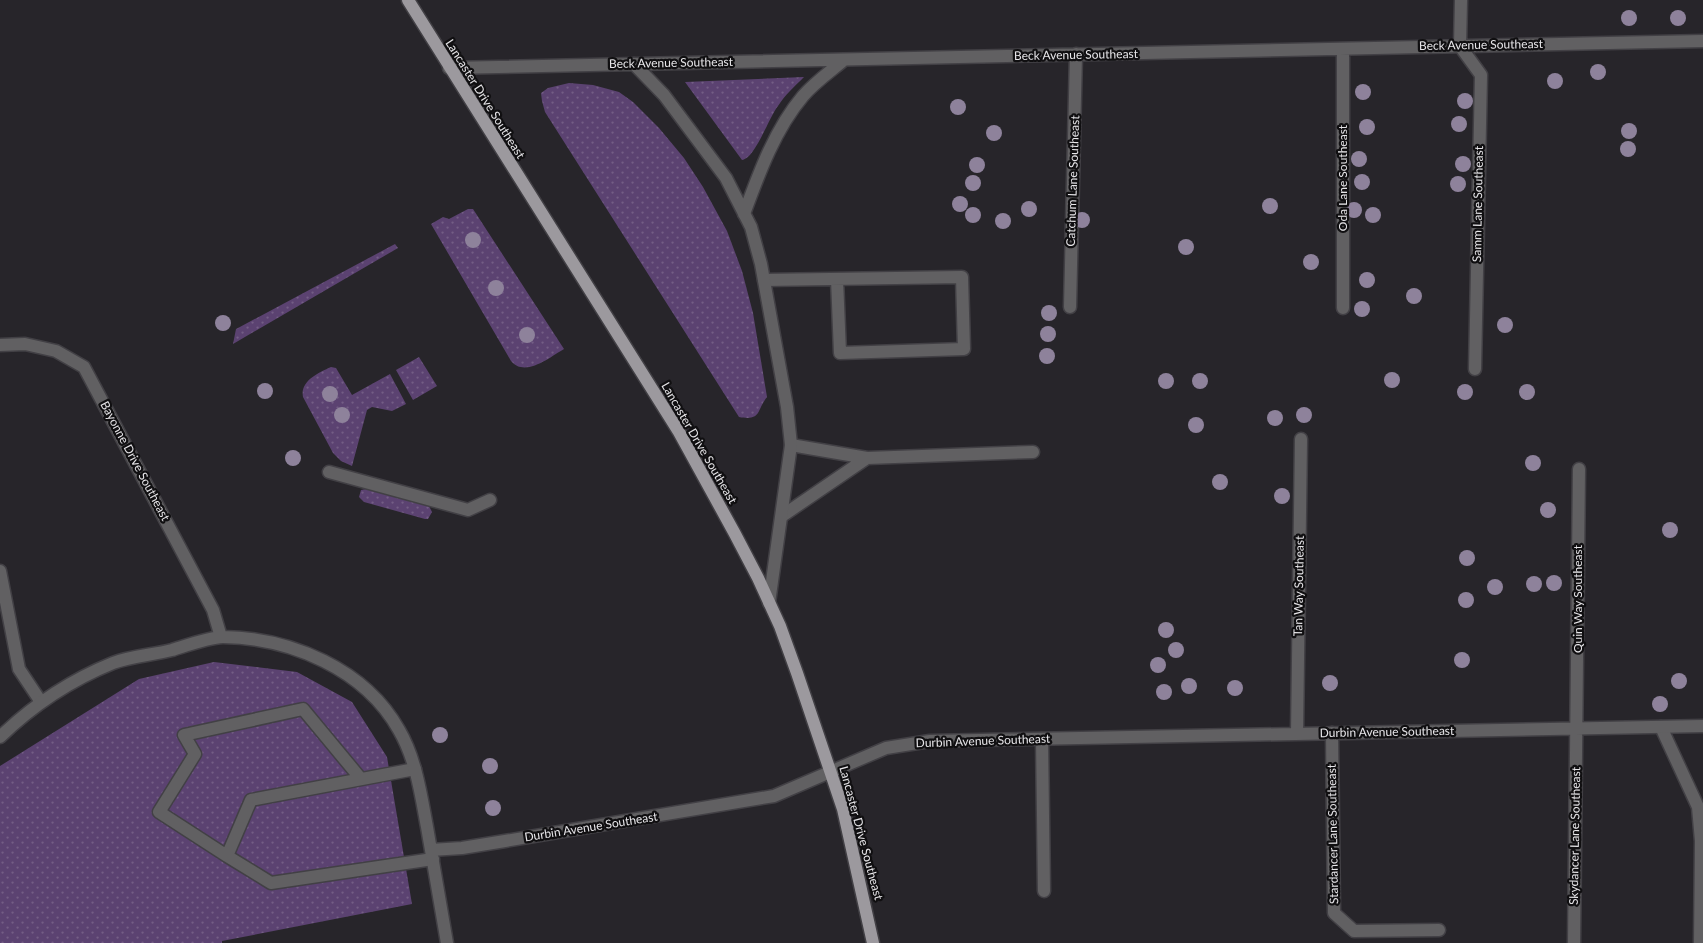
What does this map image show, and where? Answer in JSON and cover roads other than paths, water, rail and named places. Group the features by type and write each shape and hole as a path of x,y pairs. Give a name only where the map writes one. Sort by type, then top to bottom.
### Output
{"main road":[{"name":"Lancaster Drive Southeast","path":"408,0 679,432 731,526 769,602 797,673 845,818 873,943"}],"street":[{"path":"1460,46 1461,0"},
{"name":"Beck Avenue Southeast","path":"449,68 1703,41"},
{"name":"Samm Lane Southeast","path":"1460,46 1481,75 1475,369"},
{"name":"Oda Lane Southeast","path":"1343,49 1343,308"},
{"name":"Catchum Lane Southeast","path":"1070,307 1076,54"},
{"path":"744,214 757,177 785,120 804,95 844,60"},
{"path":"634,64 664,95 726,178 751,227 764,280 787,407 791,445 769,602"},
{"path":"764,280 962,277 964,349 840,353 837,279"},
{"name":"Bayonne Drive Southeast","path":"0,345 25,344 56,351 84,367 213,610 221,637"},
{"name":"Tan Way Southeast","path":"1297,734 1301,439"},
{"path":"791,445 867,458 1033,452"},
{"path":"782,516 867,458"},
{"name":"Quin Way Southeast","path":"1577,728 1579,469"},
{"path":"329,472 468,510 490,500"},
{"path":"0,571 19,669 41,702"},
{"path":"0,737 41,702 70,683 114,663 221,637 261,641 295,649 345,673 374,695 401,732 415,769 432,855 446,943"},
{"name":"Durbin Avenue Southeast","path":"361,779 303,709 184,735 194,754 159,812 271,882 774,796 886,748 930,741 1703,726"},
{"path":"1661,727 1698,807 1701,841 1700,943"},
{"name":"Skydancer Lane Southeast","path":"1574,943 1577,728"},
{"name":"Stardancer Lane Southeast","path":"1332,732 1334,913 1354,931 1439,930"},
{"path":"1042,738 1044,891"},
{"path":"227,856 250,800 415,769"}]}
